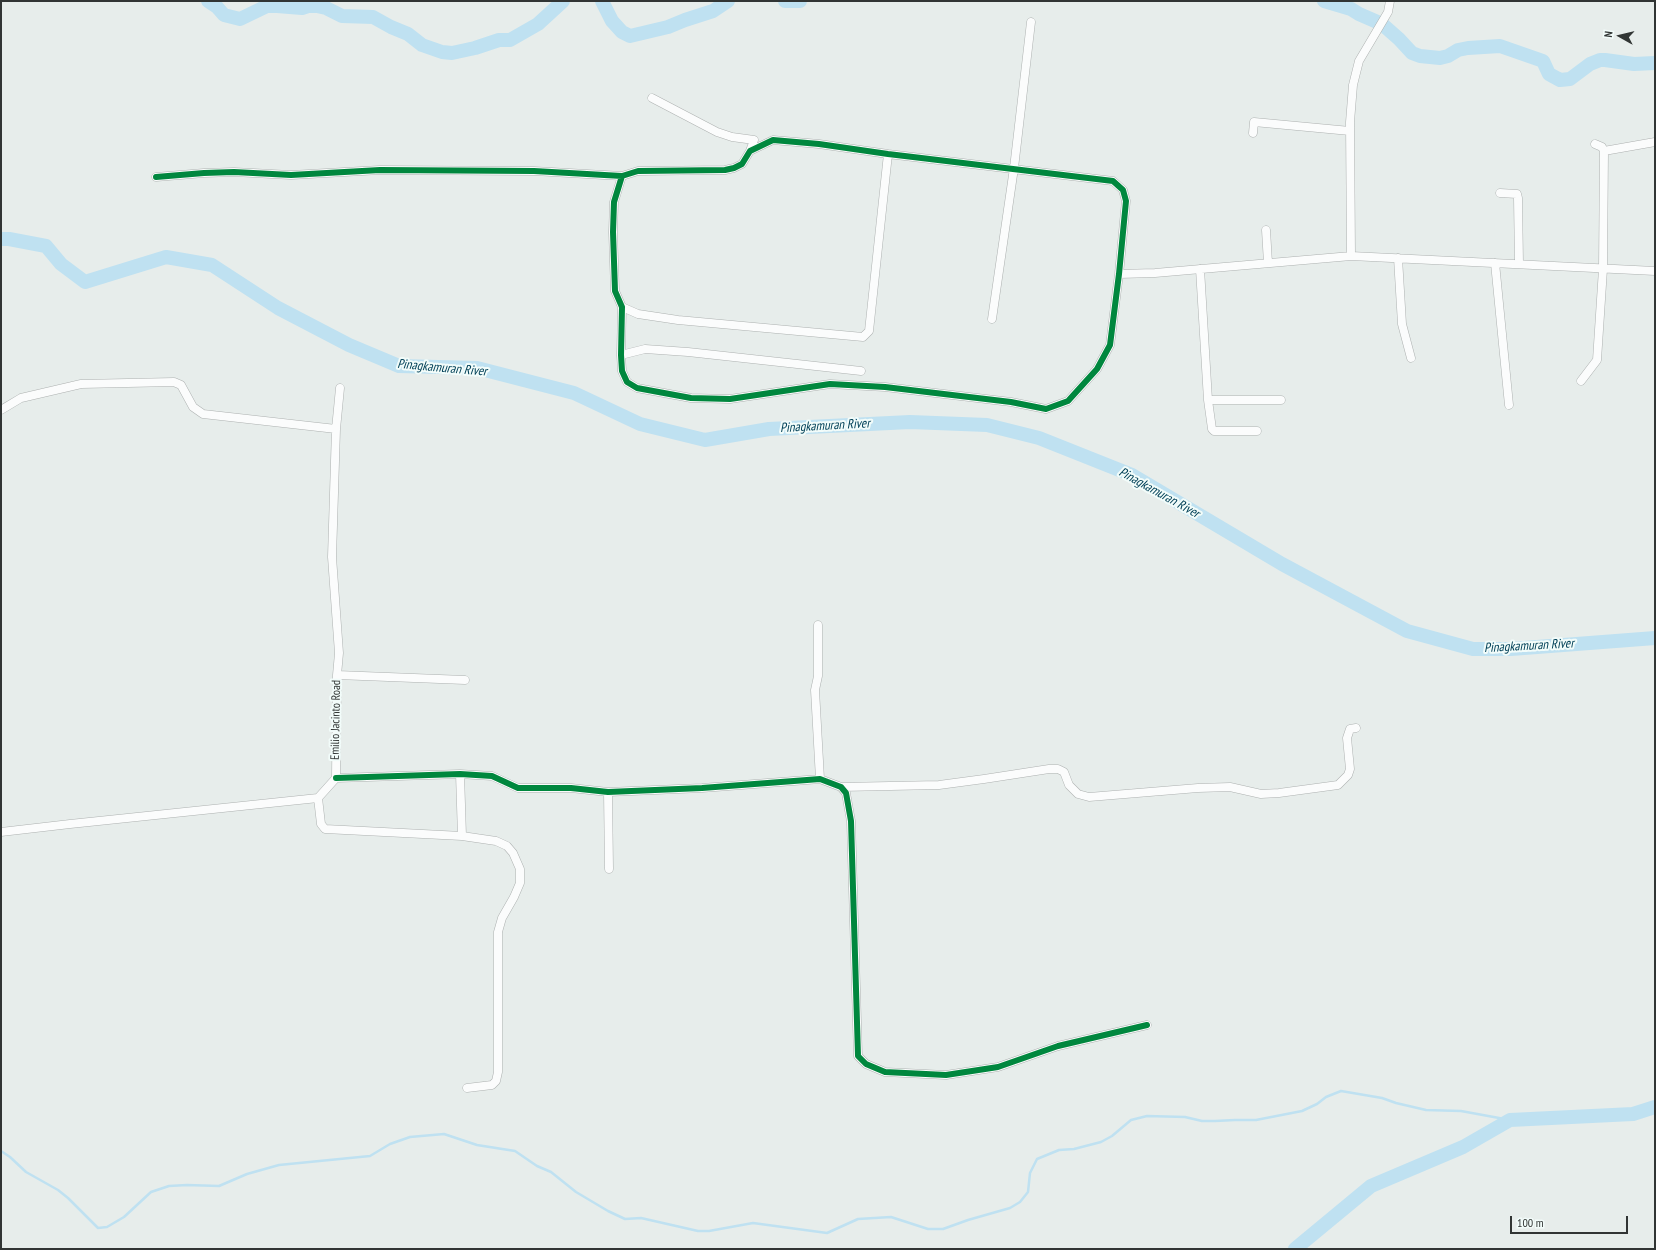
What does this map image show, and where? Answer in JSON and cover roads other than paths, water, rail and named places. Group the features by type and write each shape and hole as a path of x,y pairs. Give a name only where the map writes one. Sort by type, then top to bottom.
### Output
{"street":[{"path":"1350,256 1350,106 1353,85 1359,61 1388,12 1390,1"},
{"path":"992,319 1014,168 1031,22"},
{"path":"156,177 234,172 291,175 380,170 534,171 622,176 638,171 705,169 725,170 742,164 750,151 754,140 732,137 717,132 652,98"},
{"path":"1252,133 1254,122 1350,132"},
{"path":"622,176 614,202 613,232 615,291 622,307 622,371 627,382 637,388 691,398 730,399 830,384 885,387 1011,402 1046,410 1068,401 1097,369 1110,345 1126,201 1123,190 1113,181 888,154 819,144 773,140 750,151"},
{"path":"1604,151 1655,142"},
{"path":"1581,381 1597,360 1603,269 1604,151 1602,147 1596,144"},
{"path":"622,307 638,314 678,320 863,337 869,332 888,154"},
{"path":"1500,193 1517,194 1519,264"},
{"path":"1266,230 1268,263"},
{"path":"1119,274 1154,273 1350,256 1495,262 1655,272"},
{"path":"1398,258 1402,324 1411,358"},
{"path":"1495,262 1509,405"},
{"path":"1200,269 1208,400 1212,429 1214,431 1257,431"},
{"path":"621,355 645,349 861,370"},
{"path":"1,410 21,398 81,384 174,382 181,385 193,407 203,414 336,429"},
{"name":"Emilio Jacinto Road","path":"336,778 337,675 339,653 332,557 336,429 340,388"},
{"path":"1208,400 1281,400"},
{"path":"818,625 818,676 815,690 820,779"},
{"path":"337,675 465,680"},
{"path":"1,832 318,798 336,778 460,774 492,776 518,788 571,788 608,792 702,788 820,779 841,787 939,785 1058,769 1064,772 1069,785 1078,794 1089,798 1198,788 1230,787 1261,794 1279,793 1338,785 1348,775 1350,769 1347,738 1350,730 1356,728"},
{"path":"460,774 462,836"},
{"path":"841,787 846,793 851,821 858,1056 866,1064 885,1072 946,1075 998,1067 1058,1046 1147,1025"},
{"path":"608,792 609,869"},
{"path":"318,798 321,824 325,829 462,836 496,841 507,846 513,853 520,869 520,883 502,918 498,932 498,1072 496,1081 492,1085 467,1088"}],"waterway":[{"path":"208,1 217,7 224,15 240,19 267,6 302,8 317,6 326,8 342,16 373,17 408,34 422,45 442,52 452,53 475,48 499,40 510,40 538,24 563,1"},
{"path":"602,1 612,21 622,32 630,36 668,27 713,11 728,1"},
{"path":"785,1 800,1"},
{"path":"1324,1 1351,9 1382,24 1412,53 1420,56 1440,58 1448,56 1458,50 1500,46 1543,61 1549,74 1560,80 1570,79 1590,64 1600,60 1634,64 1655,63"},
{"name":"Pinagkamuran River","path":"1,239 9,239 46,246 61,264 85,282 166,257 212,265 278,308 349,345 399,366 477,368 574,393 640,424 705,440 769,429 910,422 987,425 1039,438 1132,475 1282,564 1407,631 1473,649 1511,649 1655,638"},
{"path":"1,1151 26,1172 58,1190 98,1228 107,1227 124,1217 151,1192 169,1186 219,1186 247,1174 279,1165 370,1156 390,1144 410,1137 444,1134 477,1145 515,1151 537,1166 551,1172 576,1192 625,1219 641,1218 698,1231 709,1231 753,1223 827,1233 858,1219 891,1217 928,1229 943,1229 1010,1208 1020,1202 1028,1192 1030,1173 1037,1159 1059,1150 1074,1149 1101,1142 1112,1136 1131,1120 1147,1116 1185,1117 1202,1121 1256,1120 1302,1111 1317,1104 1326,1097 1341,1091 1382,1098 1426,1110 1461,1111 1510,1120"},
{"path":"1295,1249 1371,1186 1463,1147 1510,1120 1633,1114 1655,1107"}]}
